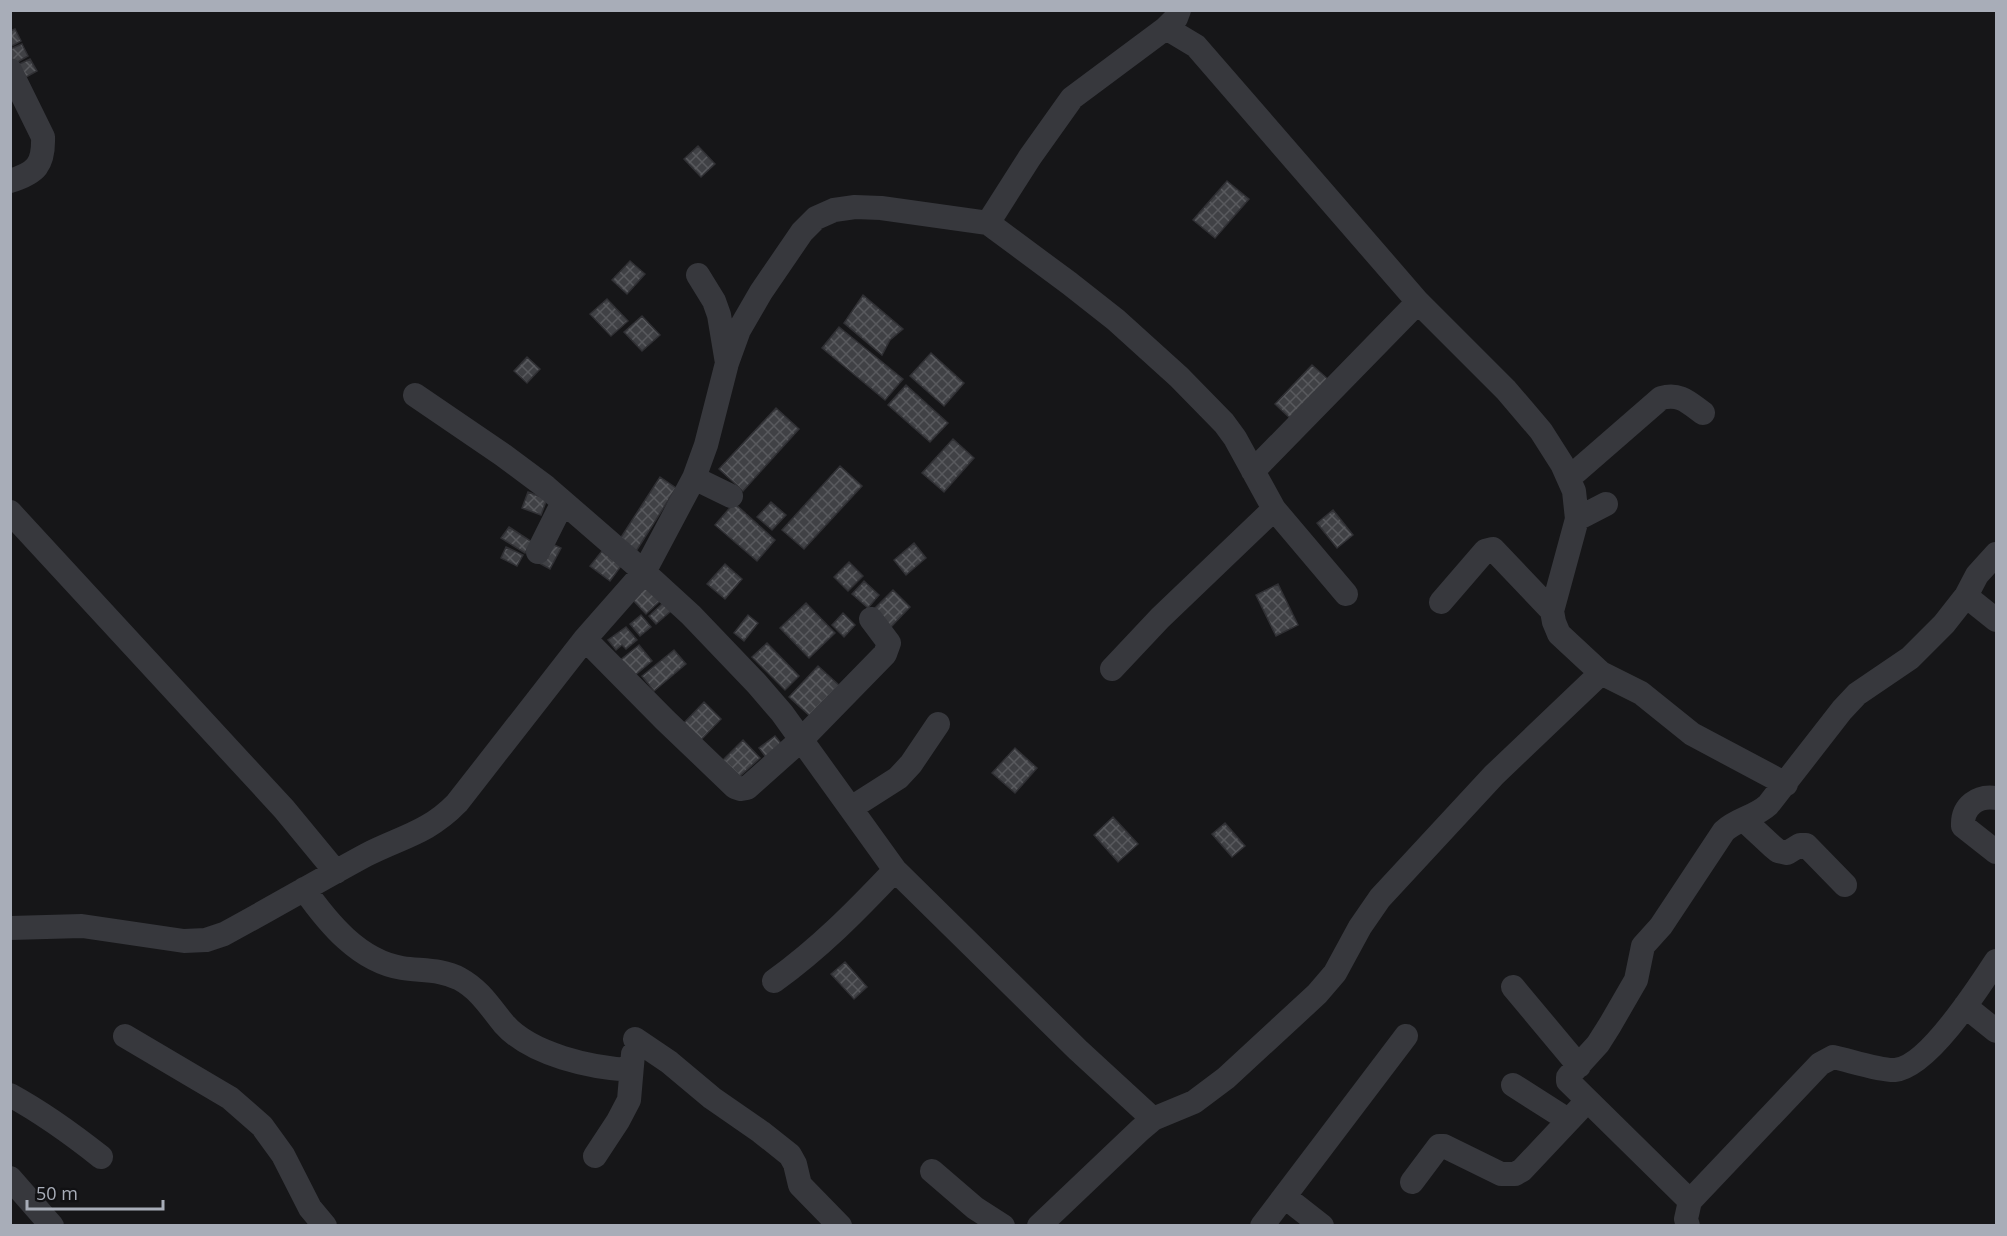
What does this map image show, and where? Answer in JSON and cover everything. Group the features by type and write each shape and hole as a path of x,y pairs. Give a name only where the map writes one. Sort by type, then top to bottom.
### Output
{"street":[{"path":"988,223 1030,157 1072,98 1172,19 1418,302 1506,390 1541,431 1569,478 1577,506 1577,519 1552,611 1559,634 1601,674 1641,693 1692,734 1786,784"},
{"path":"10,70 18,100 43,137 44,148 36,168 25,176 10,181"},
{"path":"10,928 82,926 184,941 206,940 224,934 369,854 426,829 442,818 457,803 585,639 644,572 694,478 706,445 727,363 740,330 761,292 802,232 816,218 834,210 855,207 881,208 988,223 1107,312 1179,377 1224,423 1235,438 1274,509 1346,594"},
{"path":"698,275 714,301 719,315 727,363"},
{"path":"1253,471 1418,302"},
{"path":"415,395 503,454 562,502 644,572 728,653 802,739 895,870 1078,1050 1153,1119"},
{"path":"1569,478 1660,398 1671,395 1679,397 1703,413"},
{"path":"694,478 731,496"},
{"path":"538,552 562,502"},
{"path":"1577,519 1606,504"},
{"path":"1112,669 1160,618 1274,509"},
{"path":"10,512 284,809 336,872"},
{"path":"1441,602 1485,551 1493,549 1552,611"},
{"path":"1690,1201 1568,1082 1569,1077 1598,1044 1636,980 1643,946 1661,926 1724,831 1762,811 1786,784 1842,710 1857,694 1910,657 1944,624 1966,596 1977,575 1996,554"},
{"path":"1966,596 1996,620"},
{"path":"585,639 665,720 735,787 741,789 747,788 802,739 888,648 886,637 871,620"},
{"path":"1039,1226 1153,1119 1194,1102 1226,1078 1317,994 1335,972 1369,913 1388,889 1494,775 1601,674"},
{"path":"851,808 898,778 911,764 938,724"},
{"path":"1996,798 1983,797 1976,801 1964,812 1963,819 1963,826 1996,852"},
{"path":"1744,820 1778,851 1787,853 1800,845 1806,845 1845,885"},
{"path":"774,981 808,956 895,870"},
{"path":"304,890 334,927 366,955 402,968 436,970 458,978 481,995 505,1025 518,1037 535,1046 571,1060 609,1069 631,1070"},
{"path":"1688,1226 1686,1219 1690,1201 1820,1064 1833,1057 1889,1070 1902,1068 1937,1041 1996,961"},
{"path":"1513,987 1579,1066"},
{"path":"1965,1006 1996,1031"},
{"path":"595,1156 624,1111 628,1100 636,1031 790,1155 795,1164 800,1185 840,1226"},
{"path":"125,1036 230,1098 262,1126 283,1155 310,1208 325,1226"},
{"path":"1262,1226 1406,1036"},
{"path":"1513,1085 1568,1120"},
{"path":"10,1095 54,1122 101,1158"},
{"path":"1412,1182 1439,1146 1444,1146 1501,1174 1515,1174 1522,1170 1587,1101"},
{"path":"932,1171 975,1208 1003,1226"},
{"path":"10,1178 52,1226"},
{"path":"1285,1197 1322,1226"}],"building":[{"path":"15,29 21,41 10,47 10,31"},
{"path":"22,44 28,56 11,66 10,49"},
{"path":"30,59 37,71 19,81 13,67"},
{"path":"698,146 715,164 701,177 684,159"},
{"path":"1227,181 1249,199 1215,238 1193,220"},
{"path":"630,261 645,274 627,294 612,280"},
{"path":"863,295 903,329 890,340 882,355 844,323"},
{"path":"607,299 628,321 611,336 590,314"},
{"path":"642,316 660,335 642,351 624,332"},
{"path":"839,327 903,379 885,400 822,348"},
{"path":"931,353 964,383 944,406 910,376"},
{"path":"527,357 540,369 527,383 514,371"},
{"path":"1312,365 1330,381 1293,421 1275,404"},
{"path":"906,385 948,423 930,442 888,405"},
{"path":"776,408 799,429 743,491 719,469"},
{"path":"953,439 974,458 944,492 922,473"},
{"path":"840,466 862,486 804,549 782,530"},
{"path":"660,477 676,488 635,553 618,542"},
{"path":"528,492 547,499 541,515 522,508"},
{"path":"771,502 786,515 772,530 757,517"},
{"path":"734,503 775,540 757,561 715,525"},
{"path":"1333,510 1353,535 1337,548 1317,523"},
{"path":"509,527 532,542 525,553 501,538"},
{"path":"550,543 561,548 550,569 539,563"},
{"path":"914,543 926,558 906,575 894,560"},
{"path":"506,547 523,555 517,566 501,558"},
{"path":"602,551 621,566 610,581 590,566"},
{"path":"849,562 863,576 848,591 834,577"},
{"path":"725,564 742,579 725,599 707,584"},
{"path":"864,581 879,595 868,608 852,594"},
{"path":"1278,584 1298,625 1276,636 1256,595"},
{"path":"646,586 660,601 646,614 632,599"},
{"path":"893,590 910,607 890,628 872,611"},
{"path":"663,603 671,611 656,624 649,616"},
{"path":"806,603 835,633 809,658 780,628"},
{"path":"843,613 855,625 844,637 832,625"},
{"path":"641,615 651,627 640,636 630,624"},
{"path":"748,615 758,623 744,641 734,633"},
{"path":"626,627 637,640 626,649 622,645 616,650 608,640"},
{"path":"767,643 799,676 785,690 752,657"},
{"path":"639,645 652,661 633,677 619,661"},
{"path":"674,650 686,664 654,691 642,676"},
{"path":"818,666 840,686 811,717 789,697"},
{"path":"704,702 721,719 698,743 681,726"},
{"path":"775,736 788,752 771,764 759,748"},
{"path":"743,740 760,758 738,778 722,761"},
{"path":"1015,748 1037,768 1015,793 992,773"},
{"path":"1113,817 1138,844 1118,862 1094,835"},
{"path":"1225,823 1245,846 1232,857 1212,834"},
{"path":"845,962 867,987 854,999 831,974"}]}
